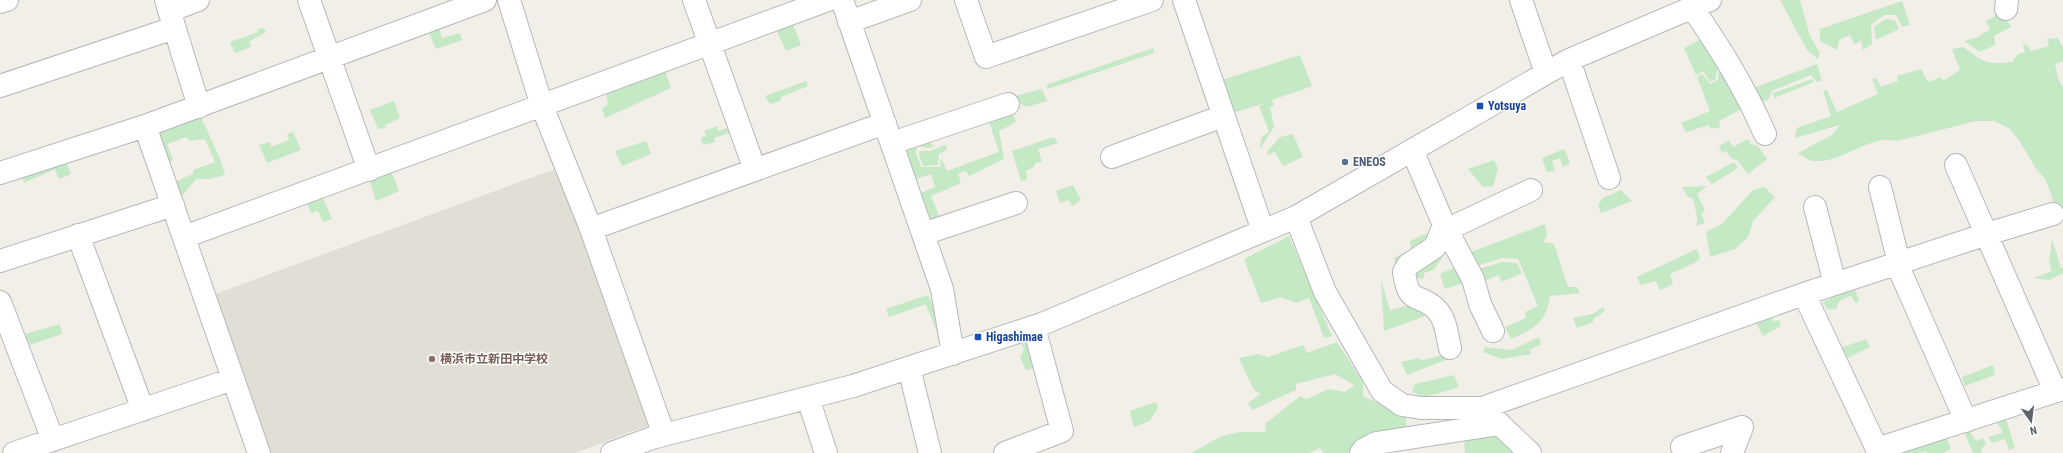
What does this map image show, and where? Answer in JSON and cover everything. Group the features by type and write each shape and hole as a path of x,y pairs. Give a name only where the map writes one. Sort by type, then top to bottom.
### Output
{"street":[{"path":"0,2 6,0"},
{"path":"0,86 198,0"},
{"path":"309,0 369,170"},
{"path":"0,173 199,107 484,0"},
{"path":"509,0 542,106 591,229 664,435"},
{"path":"694,0 755,170"},
{"path":"184,237 828,0"},
{"path":"842,0 942,289 953,354"},
{"path":"849,22 910,0"},
{"path":"966,0 986,57 1152,0"},
{"path":"1184,0 1263,231"},
{"path":"1521,0 1546,73"},
{"path":"612,453 664,435 854,386 1034,327 1296,217 1569,60 1701,4 1733,69 1747,93 1765,134"},
{"path":"170,13 199,107"},
{"path":"1569,60 1609,178"},
{"path":"892,143 1008,104"},
{"path":"1112,157 1223,116"},
{"path":"591,229 885,123"},
{"path":"145,126 259,453"},
{"path":"1412,150 1445,227 1473,279 1480,304 1493,331"},
{"path":"1804,294 1878,451 2059,390 1956,165"},
{"path":"1880,187 1898,263 1966,421"},
{"path":"1450,348 1441,316 1436,308 1415,298 1406,288 1404,272 1408,265 1434,247 1445,227 1531,190"},
{"path":"923,234 1016,203"},
{"path":"0,261 173,205"},
{"path":"1815,207 1835,284"},
{"path":"1296,217 1325,292 1382,391 1402,405 1421,408 1482,408 1804,294 2053,214"},
{"path":"78,235 143,410"},
{"path":"0,302 53,440"},
{"path":"1005,453 1062,432 1034,327"},
{"path":"908,368 930,453"},
{"path":"14,453 233,379"},
{"path":"808,398 826,453"},
{"path":"1482,408 1530,453"},
{"path":"1362,453 1363,450 1376,443 1500,424"},
{"path":"1682,447 1742,427 1732,453"}],"shaded area":[{"name":"横浜市立新田中学校","path":"563,166 655,423 575,453 264,453 210,296"}],"green space":[{"path":"1780,0 1800,0 1810,36 1820,53 1818,59 1807,50"},
{"path":"1902,1 1910,25 1902,27 1896,15 1884,15 1871,25 1872,44 1863,50 1861,41 1854,44 1850,35 1839,40 1837,50 1820,41 1820,29"},
{"path":"1997,11 2002,13 2011,27 1994,36 1995,45 1980,52 1964,41 1976,38 1990,29 1986,21 1994,17"},
{"path":"1886,19 1895,20 1899,29 1876,40 1874,27"},
{"path":"793,24 801,45 786,51 777,31"},
{"path":"264,28 266,32 249,42 251,47 235,53 230,42 258,32 258,29"},
{"path":"439,28 442,38 460,33 462,40 436,49 429,33"},
{"path":"1704,37 1722,62 1716,74 1716,79 1710,82 1703,71 1696,75 1684,48"},
{"path":"2058,38 2063,48 2063,61 2055,64 2059,81 2063,87 2063,219 2047,223 2055,206 2046,180 2037,170 2020,142 2010,129 1994,121 1976,121 1897,141 1876,141 1835,158 1825,160 1812,161 1798,153 1832,135 1840,125 1795,138 1797,128 1831,116 1823,91 1827,90 1837,112 1878,94 1872,79 1876,78 1881,87 1898,81 1897,76 1921,69 1928,82 1941,77 1943,81 1960,70 1952,49 1963,47 1980,59 1990,63 2003,63 2012,62 2018,54 2025,52 2023,45 2026,44 2031,51 2049,46 2047,39"},
{"path":"1153,48 1154,53 1048,89 1046,85"},
{"path":"1300,55 1312,86 1272,100 1274,105 1270,107 1274,127 1260,149 1261,138 1269,132 1259,106 1265,103 1233,113 1222,80"},
{"path":"1725,64 1745,107 1719,121 1720,127 1711,129 1709,125 1686,132 1681,123 1710,111 1697,77 1702,74 1710,84 1718,80 1718,74"},
{"path":"1817,64 1822,81 1817,82 1811,75 1772,91 1769,99 1761,103 1754,88"},
{"path":"665,71 671,88 605,118 602,109 608,104 606,94"},
{"path":"1812,79 1814,82 1774,98 1773,93"},
{"path":"806,81 808,86 781,97 780,101 770,104 765,96"},
{"path":"1042,89 1047,101 1026,107 1011,97"},
{"path":"394,101 400,118 385,125 386,128 378,129 370,110"},
{"path":"1011,109 1016,122 999,131 1004,159 969,176 966,171 958,174 961,183 931,196 940,218 931,220 921,193 935,187 931,174 916,179 904,147 926,140 934,146 930,148 917,146 916,153 921,167 940,167 941,157 947,171 999,152 989,121"},
{"path":"200,115 220,159 225,175 209,179 196,179 182,196 177,191 174,182 193,174 193,170 215,162 205,139 190,141 186,137 167,144 173,160 167,163 156,132"},
{"path":"717,126 718,131 731,127 732,132 714,138 715,142 703,145 701,138 706,136 704,131"},
{"path":"293,132 301,150 267,163 259,145 270,142 271,147 289,140 287,134"},
{"path":"1293,134 1303,157 1283,166 1275,152 1268,155 1267,152 1280,137"},
{"path":"1054,137 1058,143 1038,149 1042,161 1034,164 1034,167 1026,171 1027,180 1021,181 1012,151"},
{"path":"1748,139 1751,144 1758,146 1767,159 1748,174 1737,160 1732,159 1726,151 1722,153 1719,146 1729,140 1733,147"},
{"path":"646,141 651,154 622,166 615,151"},
{"path":"945,145 947,150 939,154 938,165 923,166 919,151 930,151"},
{"path":"1564,149 1570,163 1563,167 1560,158 1552,161 1555,171 1547,172 1542,158"},
{"path":"1494,160 1498,169 1493,186 1483,187 1468,169"},
{"path":"66,161 71,174 59,179 55,169 24,183 21,173"},
{"path":"1734,162 1738,168 1712,184 1706,177"},
{"path":"391,171 399,191 376,201 369,179"},
{"path":"1073,185 1081,200 1072,206 1069,200 1060,203 1056,191"},
{"path":"1707,186 1697,194 1705,210 1701,214 1705,223 1697,226 1697,217 1693,198 1688,197 1682,187"},
{"path":"1764,187 1775,197 1753,221 1748,237 1735,249 1710,257 1706,232 1723,223 1753,190"},
{"path":"1621,190 1632,201 1601,213 1598,205 1603,198"},
{"path":"322,196 332,219 323,222 318,211 311,213 307,203"},
{"path":"1431,222 1438,227 1397,274 1394,258 1411,249 1410,241 1434,230"},
{"path":"1545,224 1547,235 1543,242 1554,244 1568,287 1577,287 1580,293 1550,296 1545,313 1538,324 1511,339 1505,327 1526,318 1525,312 1538,306 1518,259 1502,258 1476,266 1469,253"},
{"path":"1289,236 1332,336 1324,338 1309,298 1296,303 1281,297 1261,303 1244,259"},
{"path":"2052,239 2061,268 2063,268 2063,273 2049,280 2034,278 2052,271 2049,262"},
{"path":"1448,249 1434,270 1424,273 1424,278 1421,279 1409,274"},
{"path":"1697,249 1700,259 1670,274 1673,284 1660,290 1656,281 1641,285 1637,277"},
{"path":"1502,262 1517,263 1522,273 1502,282 1498,275 1481,283 1476,270"},
{"path":"1459,265 1468,281 1445,289 1440,274"},
{"path":"1381,280 1390,310 1415,304 1433,313 1384,331"},
{"path":"1855,289 1859,301 1856,303 1851,296 1839,301 1836,309 1827,309 1823,302 1847,291"},
{"path":"928,295 933,305 938,335 926,304 889,317 886,309"},
{"path":"1603,307 1605,311 1593,319 1593,322 1577,328 1573,318 1593,314"},
{"path":"1771,316 1774,322 1779,320 1781,326 1763,336 1756,323"},
{"path":"60,324 62,334 30,345 25,334"},
{"path":"1539,337 1541,344 1530,350 1531,354 1502,359 1483,352 1485,347 1512,350"},
{"path":"1866,339 1870,347 1843,360 1838,349"},
{"path":"1034,341 1040,367 1026,370 1020,357 1024,350 1022,344"},
{"path":"1337,342 1363,382 1363,396 1406,417 1407,430 1354,453 1323,453 1320,448 1309,453 1191,453 1222,436 1240,432 1266,432 1265,424 1300,396 1307,399 1329,389 1345,392 1354,385 1335,374 1296,384 1296,390 1252,410 1248,403 1261,394 1254,390 1239,358 1258,354 1268,357 1303,345 1307,353"},
{"path":"1443,355 1450,358 1407,375 1401,362 1420,358 1420,361"},
{"path":"1993,365 1995,375 1965,386 1962,377"},
{"path":"1454,375 1459,387 1422,398 1412,391 1415,384"},
{"path":"1156,402 1158,407 1150,421 1134,427 1130,411"},
{"path":"2006,419 2015,448 2009,450 2005,439 1992,443 1988,437 2003,433 1997,422"},
{"path":"1969,430 1976,441 1983,438 1986,444 1981,449 1982,453 1973,453 1964,431"},
{"path":"1486,433 1502,437 1518,453 1465,453 1464,440"},
{"path":"1947,438 1951,449 1943,453 1928,453 1926,451 1919,453 1894,453"}],"place":[{"name":"Yotsuya","path":"1480,106"},
{"name":"ENEOS","path":"1345,162"},
{"name":"Higashimae","path":"978,337"},
{"name":"横浜市立新田中学校","path":"432,359"}]}
